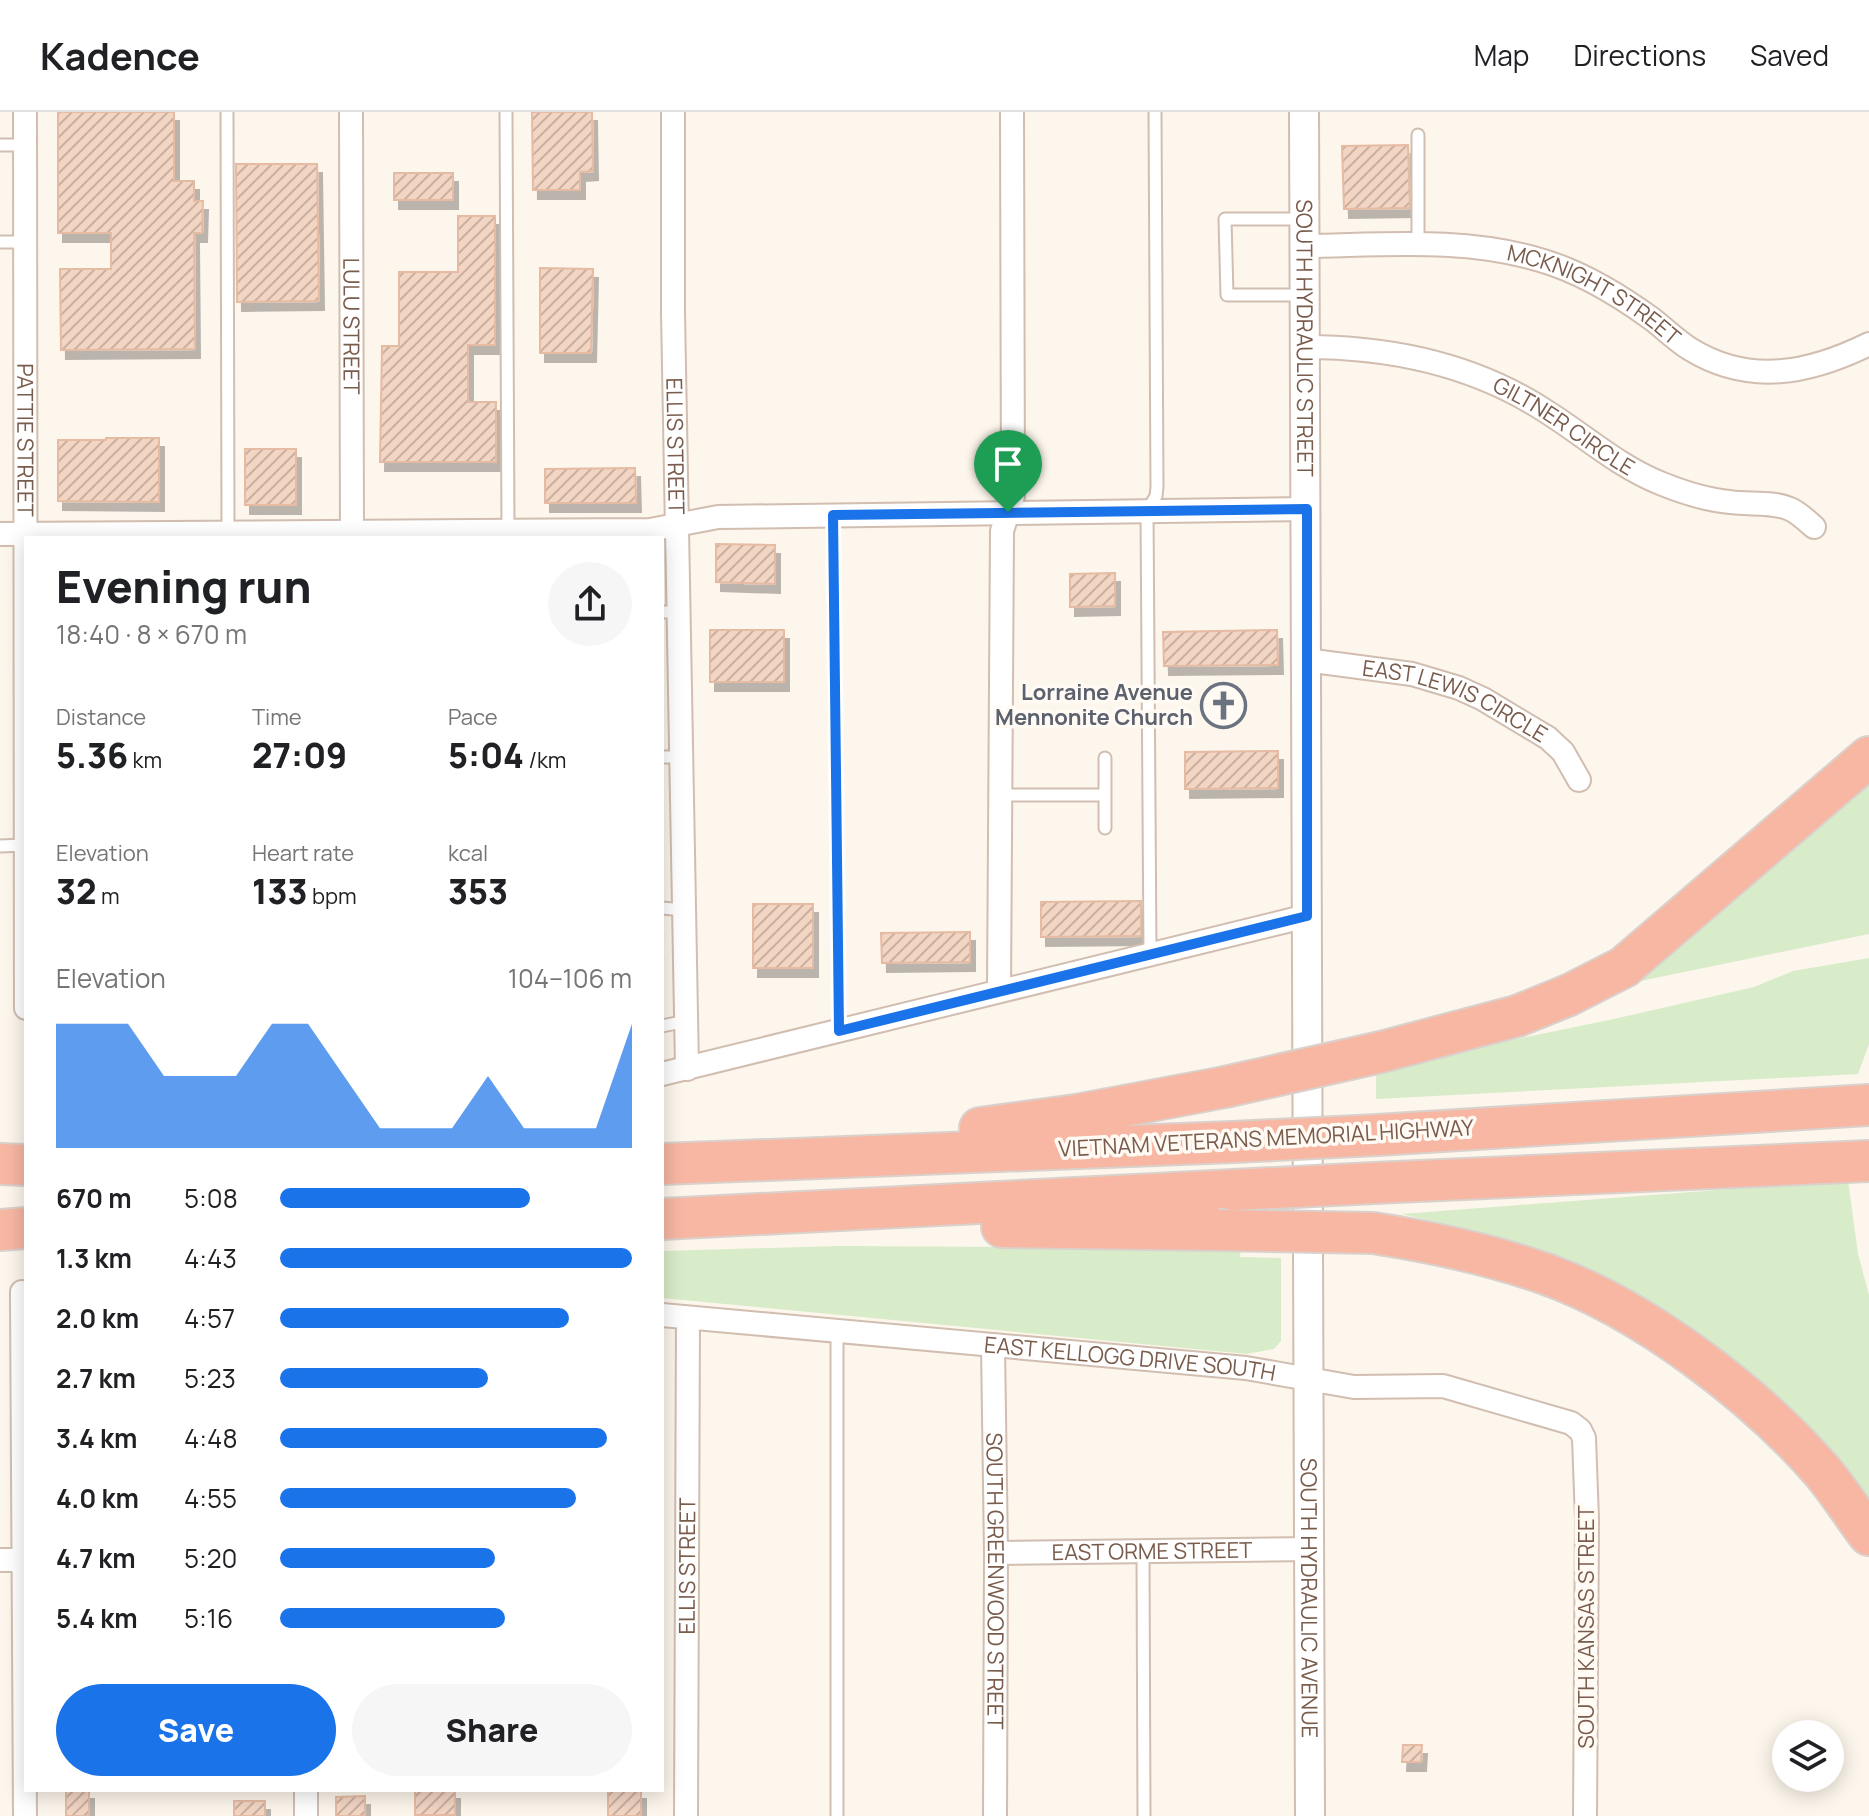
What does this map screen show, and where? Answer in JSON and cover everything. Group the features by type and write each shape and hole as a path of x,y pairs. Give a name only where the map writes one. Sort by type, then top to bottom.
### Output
{"highway":[{"path":"664,1162 1010,1125 1225,1087 1381,1052 1517,1016 1569,995 1624,967 1869,757"},
{"name":"VIETNAM VETERANS MEMORIAL HIGHWAY","path":"664,1162 1233,1142 1869,1105"},
{"path":"664,1221 1233,1190 1869,1161"},
{"path":"0,1164 24,1165"},
{"path":"1869,1177 1869,1191"},
{"path":"664,1221 1373,1233 1451,1245 1547,1274 1622,1310 1697,1358 1758,1409 1822,1471 1869,1535"},
{"path":"0,1224 24,1227"},
{"path":"0,1230 24,1227"}],"street":[{"name":"PATTIE STREET","path":"25,112 25,534"},
{"name":"LULU STREET","path":"351,112 352,535"},
{"name":"ELLIS STREET","path":"673,112 677,524 670,612 673,909 686,1021 687,1069"},
{"path":"999,991 1002,531 1013,496 1012,112"},
{"name":"SOUTH HYDRAULIC STREET","path":"1304,112 1309,1379"},
{"name":"MCKNIGHT STREET","path":"1304,233 1418,245 1448,244 1501,249 1543,260 1578,274 1650,318 1689,349 1712,361 1746,369 1789,372 1807,369 1869,344"},
{"name":"GILTNER CIRCLE","path":"1305,347 1374,350 1448,365 1525,398 1614,460 1659,483 1728,502 1787,507 1814,527"},
{"path":"0,534 483,534 508,531 650,530 718,517 1307,509"},
{"name":"EAST LEWIS CIRCLE","path":"1306,660 1412,674 1459,688 1548,738 1563,752 1579,780"},
{"path":"664,1074 1307,916"},
{"path":"16,1292 24,1530"},
{"name":"EAST KELLOGG DRIVE SOUTH","path":"664,1315 1246,1368 1354,1387 1443,1386 1571,1423 1584,1438"},
{"name":"ELLIS STREET","path":"686,1816 688,1318"},
{"name":"SOUTH GREENWOOD STREET","path":"993,1345 995,1816"},
{"name":"SOUTH HYDRAULIC AVENUE","path":"1309,1379 1310,1816"},
{"name":"SOUTH KANSAS STREET","path":"1584,1438 1587,1520 1585,1816"},
{"name":"EAST ORME STREET","path":"996,1553 1310,1549"},
{"path":"0,1560 24,1560"},
{"path":"25,1792 25,1816"},
{"path":"306,1792 306,1816"}],"lane":[{"path":"227,112 228,532"},
{"path":"506,112 508,531"},
{"path":"1150,953 1147,511 1156,496 1157,487 1155,112"},
{"path":"1418,135 1418,245"},
{"path":"0,145 25,145"},
{"path":"1304,233 1225,219 1227,295 1305,295"},
{"path":"0,242 25,242"},
{"path":"833,515 839,1031"},
{"path":"1105,758 1105,828"},
{"path":"1000,795 1105,795"},
{"path":"0,846 24,845"},
{"path":"664,1026 686,1021"},
{"path":"837,1331 837,1816"},
{"path":"1143,1551 1144,1816"}],"green space":[{"path":"1869,769 1869,934 1621,985"},
{"path":"1869,958 1869,1044 1858,1074 1376,1099 1376,1068 1614,1019 1754,987 1793,971"},
{"path":"1848,1180 1858,1254 1869,1295 1869,1500 1829,1450 1776,1397 1681,1323 1578,1268 1464,1229 1401,1214"},
{"path":"839,1246 1241,1248 1240,1257 1281,1258 1281,1341 1274,1349 1247,1354 664,1298 664,1251"}],"building":[{"path":"58,112 174,112 174,181 194,181 194,201 203,201 202,233 194,233 195,349 61,350 60,269 111,269 111,233 58,233"},
{"path":"532,112 592,112 593,171 580,172 580,190 533,190"},
{"path":"1408,145 1410,208 1344,209 1342,146"},
{"path":"236,164 317,164 319,301 237,302"},
{"path":"394,173 453,173 453,200 394,200"},
{"path":"458,216 495,216 495,345 468,345 468,402 496,402 496,462 380,462 382,346 399,346 399,272 458,272"},
{"path":"540,268 593,269 591,353 540,353"},
{"path":"159,438 159,502 58,501 58,440"},
{"path":"245,449 296,449 296,505 245,505"},
{"path":"635,468 636,503 545,503 545,469"},
{"path":"716,544 775,545 775,584 716,582"},
{"path":"1115,573 1115,606 1070,607 1070,574"},
{"path":"710,630 784,630 784,682 710,682"},
{"path":"1277,630 1278,665 1164,666 1163,632"},
{"path":"1278,751 1278,788 1185,789 1185,752"},
{"path":"1141,901 1141,936 1041,937 1041,902"},
{"path":"753,904 813,904 813,968 753,968"},
{"path":"970,932 970,962 882,963 881,933"},
{"path":"1403,1745 1422,1745 1421,1762 1402,1762"},
{"path":"66,1792 89,1792 89,1816 66,1816"},
{"path":"415,1792 455,1792 455,1815 415,1815"},
{"path":"608,1792 641,1792 641,1816 608,1816"},
{"path":"365,1796 365,1816 336,1816 336,1797"},
{"path":"234,1801 265,1801 265,1816 234,1816"}],"place":[{"name":"Lorraine Avenue Mennonite Church","path":"1224,705"}],"route":[{"path":"1307,509 1307,916 839,1031 833,515 1008,512 1307,509"}]}
